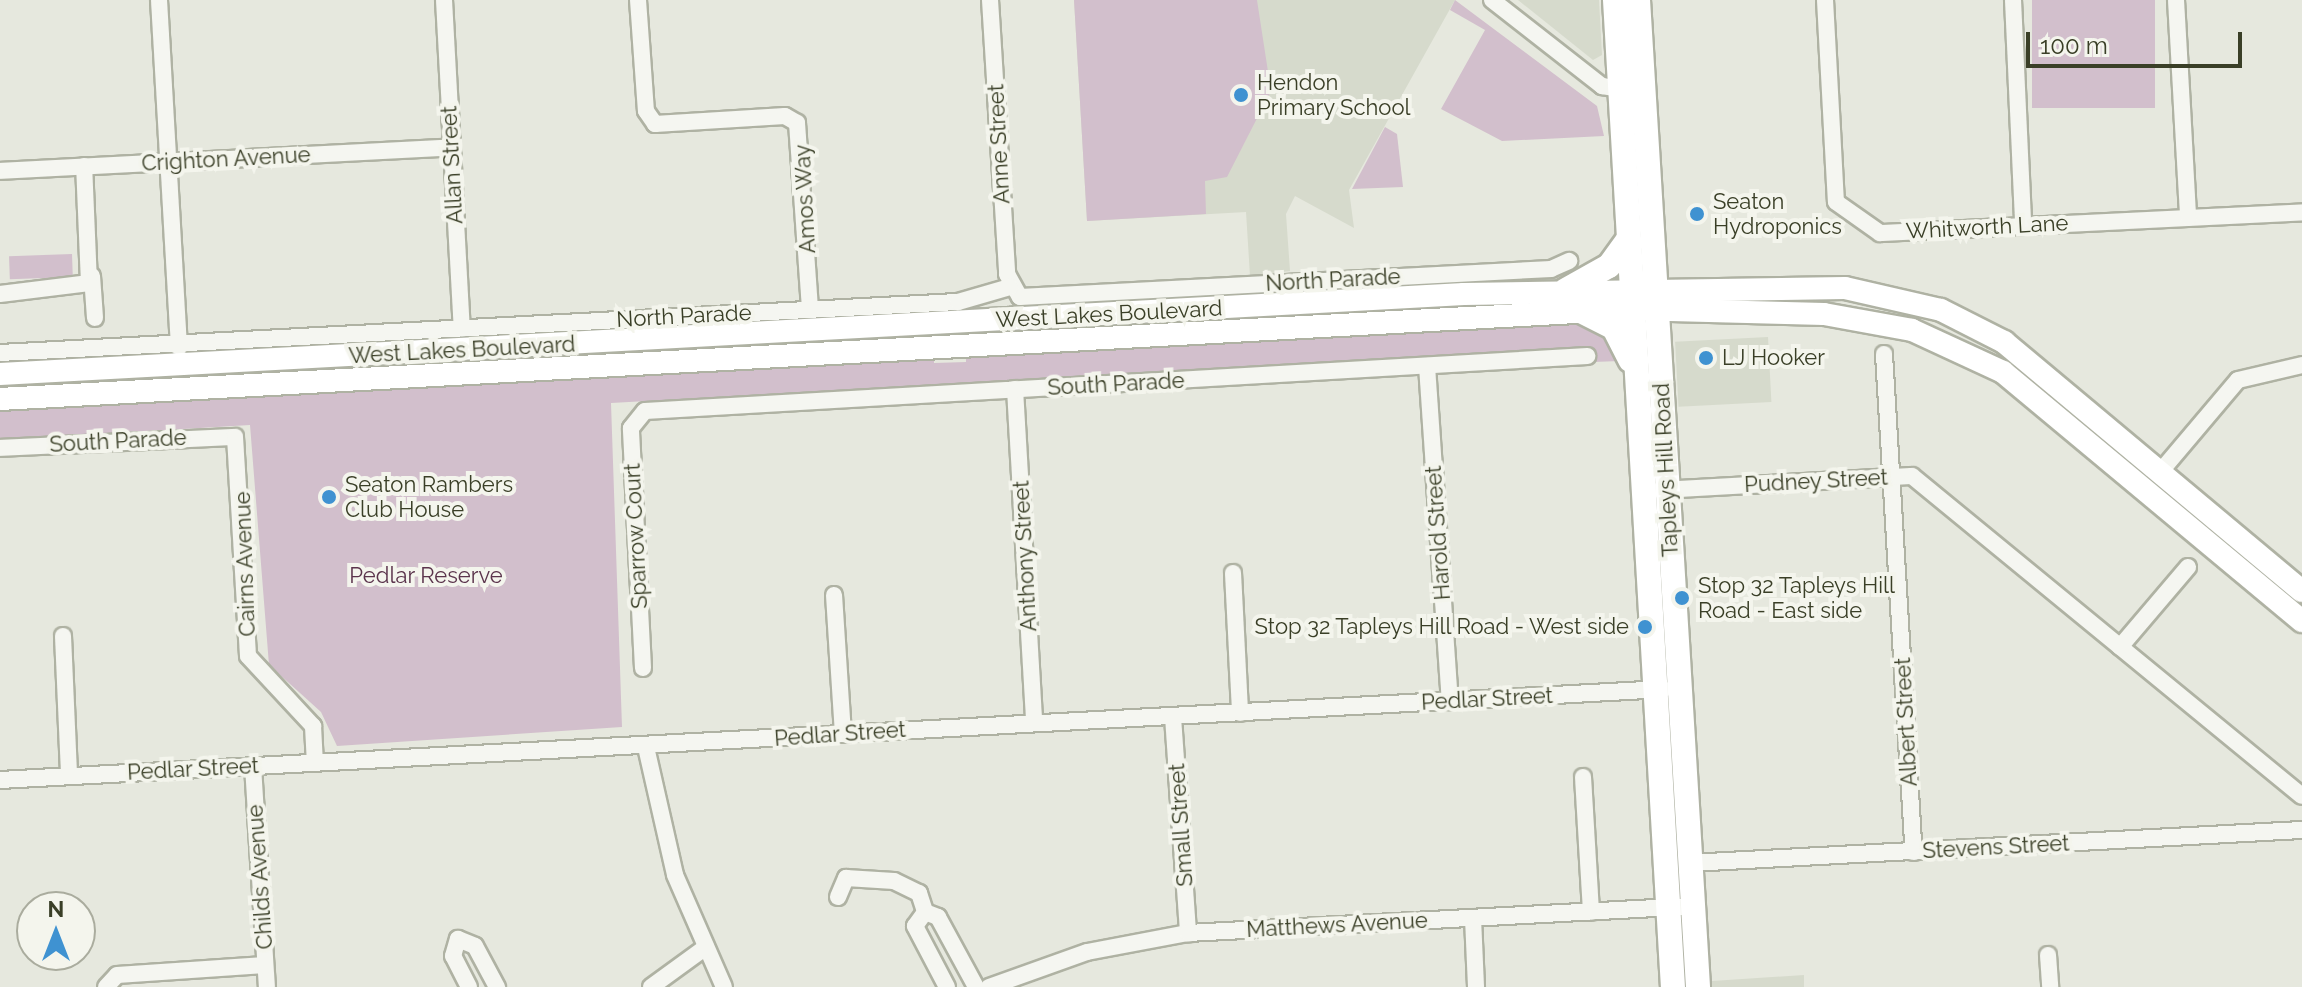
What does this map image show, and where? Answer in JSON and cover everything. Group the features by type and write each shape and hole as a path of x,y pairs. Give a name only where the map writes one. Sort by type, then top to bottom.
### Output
{"main road":[{"name":"Tapleys Hill Road","path":"1615,0 1673,987"},
{"name":"Tapleys Hill Road","path":"1638,0 1698,987"},
{"path":"1566,290 1609,266 1628,240"},
{"name":"West Lakes Boulevard","path":"0,374 1464,294 1566,290 1632,298 1845,288 1941,310 2025,357 2302,591"},
{"name":"West Lakes Boulevard","path":"1656,297 1824,314 1912,330 2003,372 2302,621"},
{"name":"West Lakes Boulevard","path":"0,399 1583,312 1632,298"},
{"path":"1583,312 1614,328 1636,378"},
{"path":"2145,490 2161,471"}],"street":[{"path":"159,0 179,347"},
{"name":"Allan Street","path":"444,0 462,329"},
{"name":"Amos Way","path":"638,0 646,111 655,124 785,116 797,123 810,308"},
{"name":"Anne Street","path":"990,0 1010,287"},
{"path":"1492,0 1602,86 1620,90 1644,89"},
{"name":"Whitworth Lane","path":"1825,0 1836,202 1880,233 2302,212"},
{"path":"2013,0 2023,224"},
{"path":"2176,0 2188,218"},
{"name":"Crighton Avenue","path":"0,171 451,147"},
{"path":"84,166 95,318"},
{"name":"North Parade","path":"0,353 179,347 981,300 1010,287 1020,297 1551,269 1569,261"},
{"path":"1449,274 1464,294"},
{"path":"0,294 84,288 92,276"},
{"path":"1074,295 1094,314"},
{"name":"Albert Street","path":"1884,354 1914,852"},
{"name":"South Parade","path":"645,411 1587,356"},
{"path":"2161,471 2238,380 2302,365"},
{"name":"Harold Street","path":"1427,366 1450,701"},
{"name":"Anthony Street","path":"1015,389 1034,722"},
{"name":"Sparrow Court","path":"643,668 631,428 645,411"},
{"name":"South Parade","path":"0,448 235,437"},
{"name":"Cairns Avenue","path":"235,437 248,656 313,726 315,762"},
{"name":"Pudney Street","path":"1643,491 1912,476 2302,796"},
{"path":"2120,647 2188,567"},
{"path":"1233,573 1240,713"},
{"path":"834,595 843,734"},
{"path":"63,636 69,776"},
{"name":"Pedlar Street","path":"0,780 1679,688"},
{"name":"Small Street","path":"1173,717 1188,933"},
{"path":"646,747 670,860 724,987"},
{"name":"Childs Avenue","path":"253,766 267,987"},
{"path":"1583,777 1591,912"},
{"name":"Stevens Street","path":"1690,863 2302,830"},
{"path":"838,897 846,878 894,881 919,893 925,912"},
{"name":"Matthews Avenue","path":"989,987 1087,952 1188,933 1693,906"},
{"path":"925,912 915,926 947,987"},
{"path":"925,912 938,917 976,987"},
{"path":"1473,918 1476,987"},
{"path":"469,987 453,956 458,939 475,946 497,987"},
{"path":"651,987 706,947"},
{"path":"2048,955 2050,987"},
{"path":"106,987 117,975 265,965"}],"shaded area":[{"name":"Hendon Primary School","path":"1074,0 1455,0 1349,190 1354,228 1295,196 1286,214 1290,271 1250,276 1246,212 1087,221"},
{"path":"1518,0 1599,0 1602,55 1593,60"},
{"path":"1768,337 1771,402 1679,407 1675,342"},
{"path":"1804,975 1804,987 1712,987 1712,981"}],"green space":[{"path":"1074,0 1257,0 1271,91 1227,177 1205,181 1206,214 1087,221"},
{"path":"1455,0 1597,106 1604,136 1502,141 1441,109 1485,30 1450,10"},
{"path":"2032,0 2155,0 2155,108 2032,108"},
{"path":"1385,127 1397,134 1403,187 1352,189"},
{"path":"72,254 73,277 10,279 9,256"},
{"name":"Pedlar Reserve","path":"1580,323 1600,327 1620,361 1593,362 1591,348 611,403 622,727 337,746 321,712 269,665 250,425 0,440 0,408 934,357 934,363 966,362 966,355"}],"place":[{"name":"Hendon Primary School","path":"1241,95"},
{"name":"Seaton Hydroponics","path":"1697,214"},
{"name":"LJ Hooker","path":"1706,358"},
{"name":"Seaton Rambers Club House","path":"329,497"},
{"name":"Stop 32 Tapleys Hill Road - East side","path":"1682,598"},
{"name":"Stop 32 Tapleys Hill Road - West side","path":"1645,627"}]}
